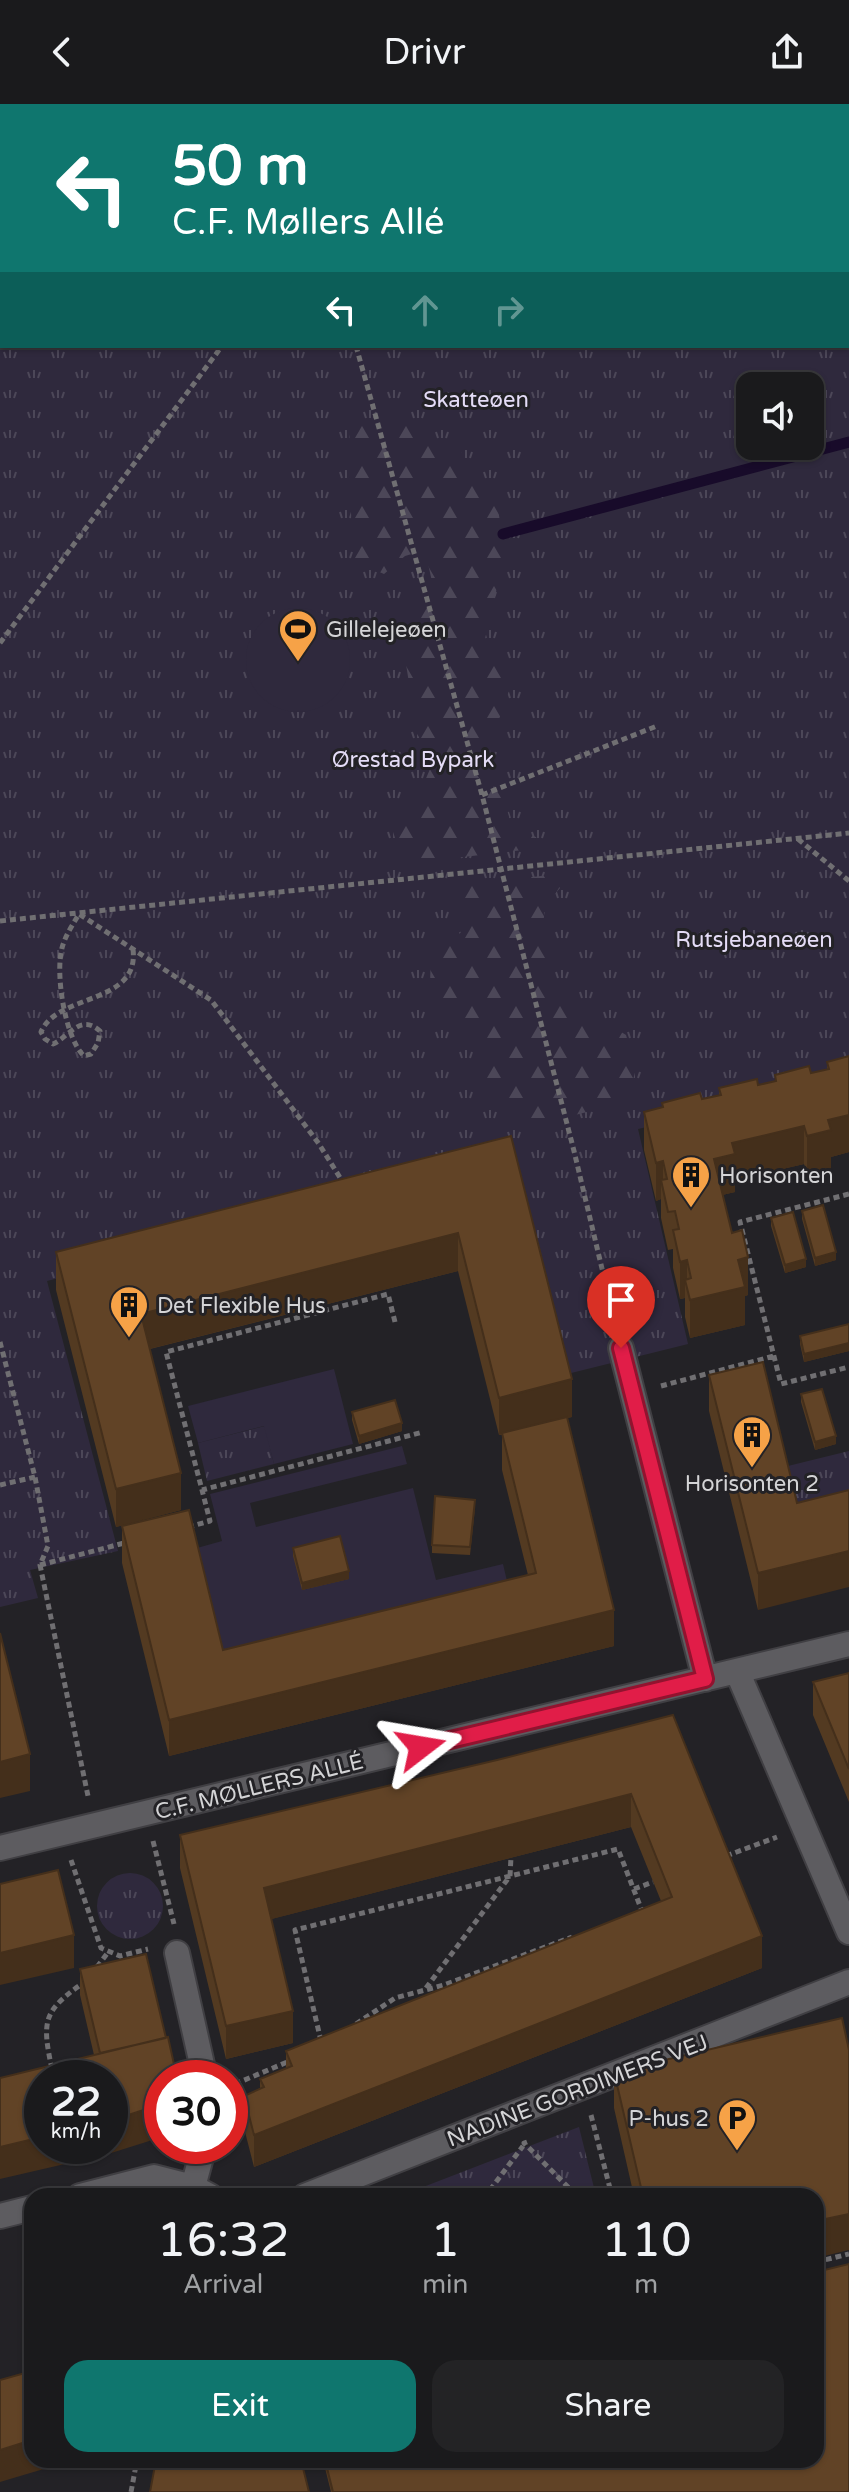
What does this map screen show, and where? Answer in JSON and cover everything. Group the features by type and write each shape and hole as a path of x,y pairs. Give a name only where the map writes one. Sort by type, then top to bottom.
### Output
{"street":[{"path":"621,1348 705,1679"},
{"name":"C.F. MØLLERS ALLÉ","path":"0,1848 849,1644"},
{"path":"737,1671 849,1932"},
{"path":"176,1948 201,2060"},
{"name":"NADINE GORDIMERS VEJ","path":"325,2188 849,1982"},
{"path":"202,2188 203,2164"},
{"path":"111,2188 154,2177 189,2188"},
{"path":"0,2216 24,2210"}],"path":[{"path":"0,643 221,348"},
{"path":"357,348 482,795 574,1151 621,1348"},
{"path":"482,795 657,726"},
{"path":"0,921 849,833"},
{"path":"797,838 849,881"},
{"path":"79,914 211,1000 319,1144 348,1193"},
{"path":"79,914 62,948 63,1011 71,1028 76,1048 84,1056 91,1054 98,1043 100,1031 94,1025 71,1028 60,1041 53,1044 45,1039 41,1032 46,1022 63,1011 105,995 127,976 134,958 133,949"},
{"path":"849,1194 740,1222 781,1384 849,1367"},
{"path":"179,1529 210,1521 166,1352 388,1294 395,1322"},
{"path":"0,1342 35,1477 48,1546 40,1565 95,1825"},
{"path":"633,1393 774,1356"},
{"path":"202,1490 423,1432"},
{"path":"0,1485 35,1477"},
{"path":"40,1565 132,1541"},
{"path":"63,1833 101,1948 120,1956 176,1948 174,1919 145,1813"},
{"path":"718,1859 805,1827"},
{"path":"333,2040 322,2047 295,1930 618,1849 642,1911 628,1916"},
{"path":"424,1990 510,1876 511,1857"},
{"path":"634,1889 653,1882"},
{"path":"355,2025 395,1998 585,1932"},
{"path":"50,2060 44,2033 58,2001 87,1980 109,1951"},
{"path":"424,1990 429,2001"},
{"path":"248,2078 296,2058"},
{"path":"584,2087 610,2188"},
{"path":"579,2124 592,2119"},
{"path":"494,2188 524,2143 538,2139"},
{"path":"524,2143 569,2188"},
{"path":"824,2260 849,2254"},
{"path":"131,2492 136,2468"}],"green space":[{"name":"Ørestad Bypark","path":"0,348 849,348 849,1079 638,1129 688,1344 567,1374 513,1161 47,1281 118,1551 30,1570 38,1598 0,1607"},
{"path":"359,422 419,423 437,440 460,450 498,509 505,554 484,643 496,667 512,682 490,745 510,820 525,834 536,837 540,848 404,864 392,829 417,799 434,760 417,734 398,613 437,604 425,550 405,556 384,574 354,561 348,465 350,429"},
{"name":"Gillelejeøen","path":"298,608 318,612 335,623 346,640 350,660 346,680 335,697 318,708 298,712 278,708 261,697 250,680 246,660 250,640 261,623 278,612"},
{"path":"550,875 560,888 545,906 543,926 549,944 546,972 561,1000 575,1017 602,1020 626,1035 636,1069 627,1102 527,1127 491,1094 473,1045 437,1004 431,988 430,971 442,939 456,938 466,923 463,909 454,900 452,886"},
{"path":"334,1369 353,1444 274,1464 264,1426 198,1443 188,1406"},
{"path":"265,1426 274,1464 207,1481 198,1443"},
{"path":"402,1446 407,1464 250,1503 256,1527 413,1488 436,1580 503,1564 511,1598 226,1668 197,1548 222,1541 210,1494"},
{"path":"849,1451 849,1516 803,1528 788,1466"},
{"path":"130,1873 143,1876 153,1883 160,1893 163,1906 160,1919 153,1929 143,1936 130,1939 117,1936 107,1929 100,1919 97,1906 100,1893 107,1883 117,1876"},
{"path":"579,2127 594,2188 421,2188"}],"building":[{"path":"849,1056 849,1115 828,1120 831,1130 807,1136 804,1126 732,1143 735,1154 714,1159 732,1233 742,1230 748,1257 738,1260 745,1287 690,1300 685,1280 691,1278 687,1260 680,1262 673,1230 679,1229 675,1211 668,1212 661,1180 667,1179 663,1161 656,1163 644,1112 663,1107 662,1103 700,1093 702,1099 721,1095 719,1088 757,1079 758,1085 776,1081 775,1075 809,1066 811,1073 829,1069 827,1062"},
{"name":"Det Flexible Hus","path":"511,1136 572,1379 499,1398 458,1233 141,1314 181,1473 116,1489 56,1252"},
{"path":"823,1205 836,1252 815,1258 802,1211"},
{"path":"793,1212 806,1259 785,1265 771,1218"},
{"path":"849,1324 849,1343 804,1354 800,1336"},
{"name":"Horisonten 2","path":"763,1362 797,1503 849,1490 849,1551 758,1573 709,1375"},
{"path":"822,1389 836,1436 815,1442 801,1394"},
{"path":"395,1400 402,1423 359,1436 352,1412"},
{"path":"567,1417 614,1610 169,1720 122,1526 189,1510 223,1650 536,1573 502,1433"},
{"path":"435,1496 475,1500 470,1547 432,1545"},
{"path":"340,1536 349,1571 302,1583 293,1548"},
{"path":"0,1633 30,1754 0,1762"},
{"path":"849,1673 849,1769 813,1682"},
{"path":"673,1715 762,1936 254,2135 248,2112 248,2094 264,2087 260,2079 292,2066 286,2051 672,1897 631,1794 264,1888 293,2011 226,2026 180,1835"},
{"path":"58,1870 74,1935 0,1953 0,1884"},
{"path":"146,1954 166,2038 100,2053 80,1969"},
{"name":"P-hus 2","path":"842,2018 849,2050 849,2214 824,2219 824,2188 641,2188 614,2072"},
{"path":"168,2037 173,2060 144,2060 144,2110 128,2115 128,2060 74,2060"},
{"path":"24,2072 24,2141 0,2147 0,2078"},
{"path":"849,2264 849,2492 333,2492 327,2468 824,2468 824,2270"},
{"path":"24,2373 24,2442 0,2450 0,2380"},
{"path":"154,2468 303,2468 309,2492 150,2492"}],"waterway":[{"path":"503,534 849,442"}],"place":[{"name":"Gillelejeøen","path":"298,663"},
{"name":"Horisonten","path":"691,1209"},
{"name":"Det Flexible Hus","path":"129,1339"},
{"name":"Horisonten 2","path":"752,1469"},
{"name":"P-hus 2","path":"737,2152"}],"route":[{"path":"421,1747 705,1679 621,1348"}],"park label":[{"name":"Skatteøen","path":"476,399"},
{"name":"Rutsjebaneøen","path":"754,939"}]}
